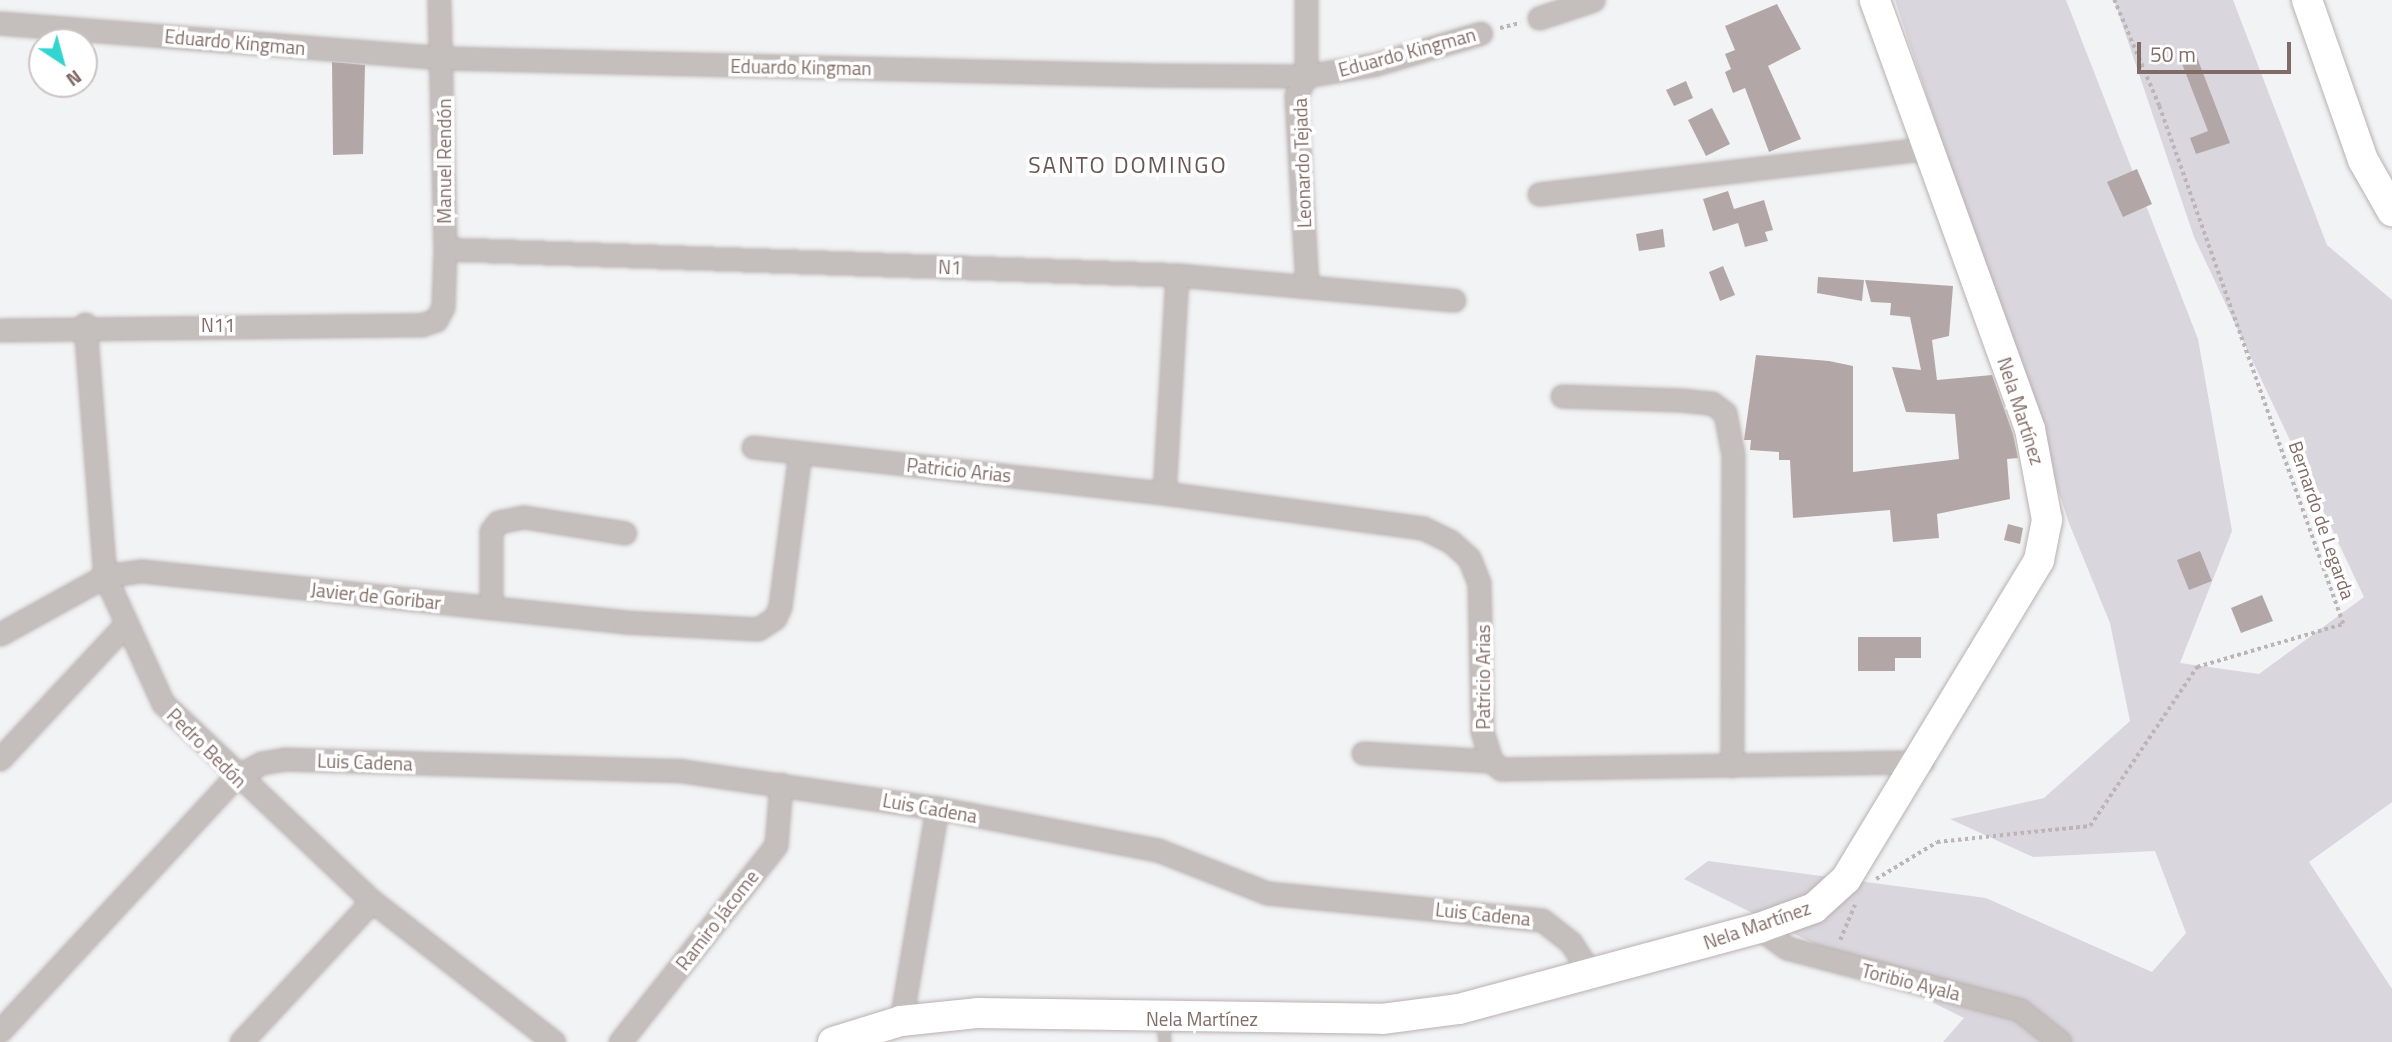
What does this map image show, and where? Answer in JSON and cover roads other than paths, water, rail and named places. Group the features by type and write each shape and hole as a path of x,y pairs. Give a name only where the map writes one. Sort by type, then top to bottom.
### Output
{"main road":[{"name":"Nela Martínez","path":"833,1042 901,1021 977,1013 1164,1031 1382,1019 1459,1009 1759,928 1814,908 1846,879 1923,762 2039,560 2047,520 2030,429 1875,0"},
{"path":"2307,0 2363,160 2392,211"}],"street":[{"name":"Manuel Rendón","path":"436,320 443,306 444,249 444,58 439,0"},
{"name":"Leonardo Tejada","path":"1306,0 1306,76 1296,96 1307,286"},
{"path":"1539,18 1593,0"},
{"name":"Eduardo Kingman","path":"0,23 444,58 1306,76 1376,64 1481,33"},
{"path":"1539,194 1930,148"},
{"name":"N1","path":"444,249 1177,275 1454,300"},
{"path":"1164,493 1177,275"},
{"name":"N11","path":"0,330 85,324 421,325 436,320"},
{"name":"Pedro Bedón","path":"85,324 105,576 123,627 163,703 235,777 372,901 554,1042"},
{"path":"1562,396 1691,401 1725,413 1733,455 1732,766"},
{"name":"Patricio Arias","path":"753,447 1164,493 1423,528 1450,541 1468,558 1479,583 1482,732 1490,761"},
{"name":"Javier de Goribar","path":"0,634 105,576 142,571 624,622 767,625 785,587 800,453"},
{"path":"491,608 491,531 498,522 524,517 625,533"},
{"path":"0,759 123,627"},
{"path":"1363,753 1490,761 1517,772 1923,762"},
{"name":"Luis Cadena","path":"235,777 261,762 285,760 682,771 781,784 937,808 1158,850 1267,893 1542,920 1571,943 1592,975"},
{"path":"14,1042 0,1031 235,777"},
{"name":"Ramiro Jácome","path":"620,1042 776,845 781,784"},
{"path":"901,1021 937,808"},
{"path":"241,1042 372,901"},
{"name":"Toribio Ayala","path":"1759,928 1770,941 1831,961 2020,1010 2060,1042"}],"district":[{"name":"SANTO DOMINGO","path":"1128,165"}]}
